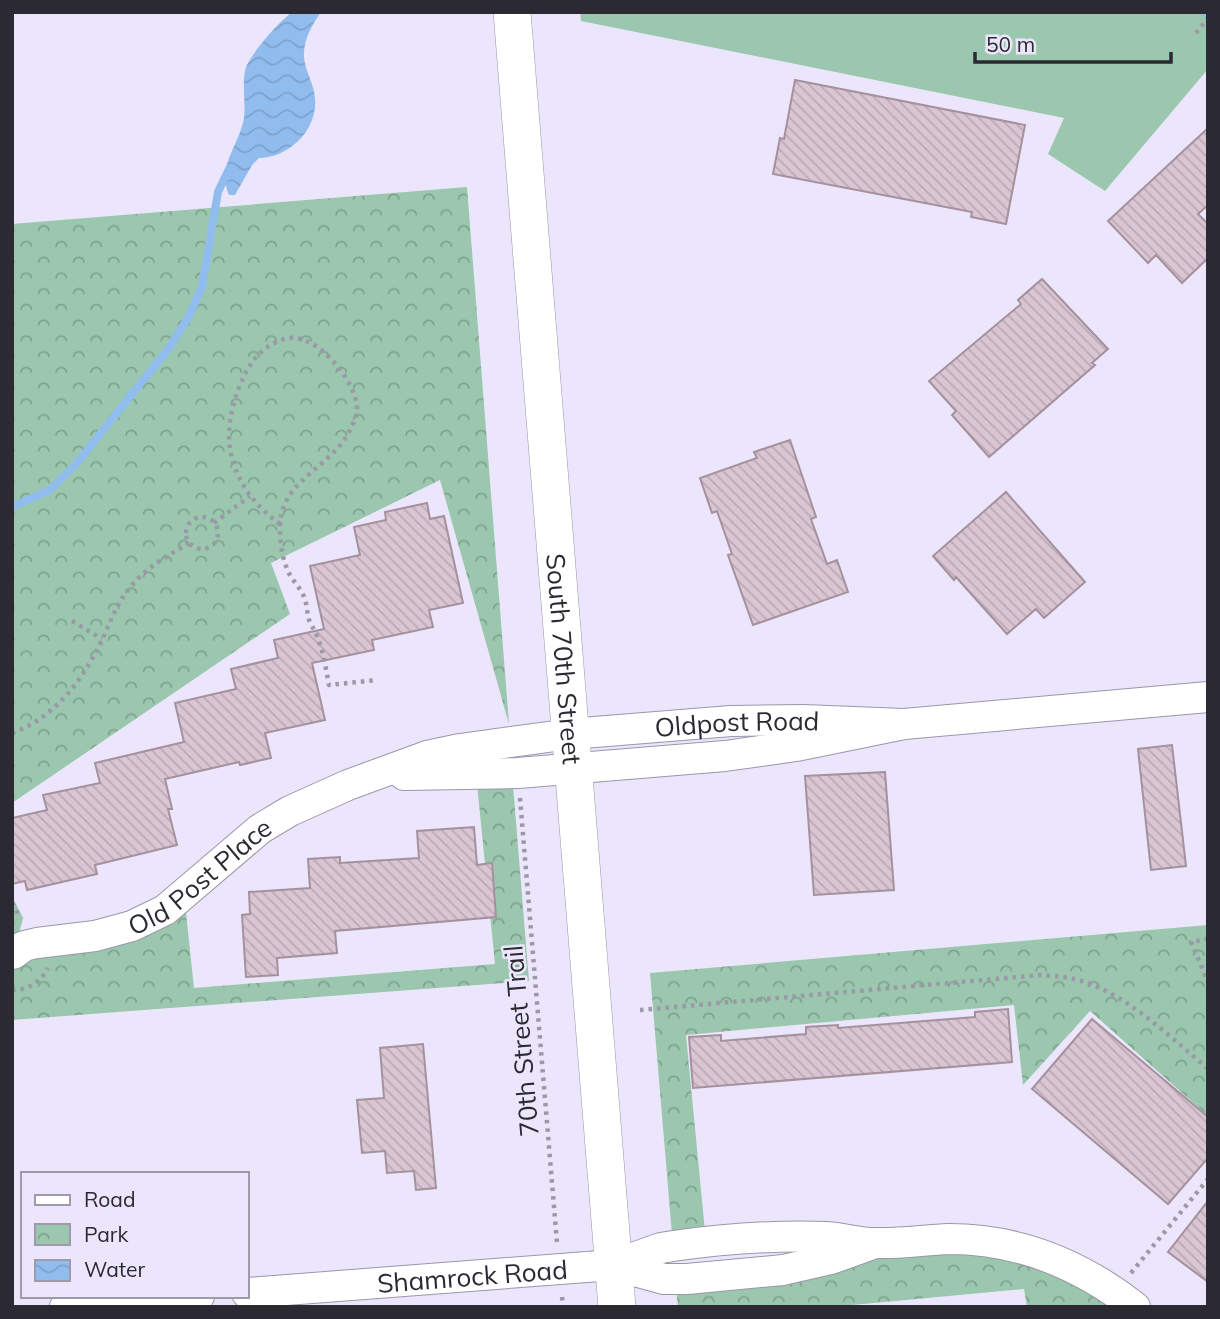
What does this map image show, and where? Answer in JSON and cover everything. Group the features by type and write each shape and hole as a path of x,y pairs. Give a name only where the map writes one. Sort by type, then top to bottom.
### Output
{"main road":[{"name":"South 70th Street","path":"512,12 617,1307"}],"street":[{"name":"Oldpost Road","path":"572,752 742,720 904,724 1208,697"},
{"name":"Old Post Place","path":"13,954 24,946 94,936 143,921 165,910 260,830 319,796 427,756 460,749 572,752"},
{"name":"Old Post Place","path":"377,775 518,773 572,752"},
{"name":"Shamrock Road","path":"248,1293 613,1265 664,1279 687,1279 783,1270 831,1259 874,1243 949,1239 990,1241 1030,1250 1067,1263 1125,1299"},
{"path":"65,1307 175,1298"}],"path":[{"path":"1196,33 1208,18"},
{"path":"280,524 263,512 236,474 228,429 233,403 259,354 286,338 298,338 318,348 338,365 353,392 357,414 349,433 332,456 291,490 280,524 284,563 306,601 329,685 377,680"},
{"path":"214,523 250,496"},
{"path":"200,517 214,523 218,533 211,546 197,549 189,543 186,532 190,522 200,517"},
{"path":"12,733 22,730 46,714 68,694 94,657 118,604 142,573 189,543"},
{"path":"72,621 102,639"},
{"name":"70th Street Trail","path":"518,773 564,1307"},
{"path":"12,903 18,914 12,914"},
{"path":"1208,939 1191,942 1208,982"},
{"path":"639,1010 1041,975 1075,979 1125,1003 1161,1028 1208,1069"},
{"path":"1125,1299 1208,1179"}],"green space":[{"path":"580,12 1208,12 1208,69 1105,191 1048,154 1064,118 581,21"},
{"path":"467,187 509,724 440,480 271,563 290,614 12,803 12,224"},
{"path":"512,773 529,981 12,1020 12,896 23,918 14,953 184,894 194,988 495,964 476,774"},
{"path":"1208,925 1208,1116 1090,1011 1023,1085 1014,1005 686,1035 706,1242 673,1246 650,973"},
{"path":"990,1241 1135,1307 1027,1307 1024,1289 831,1307 678,1307 675,1279"}],"water":[{"path":"292,12 321,12 309,33 304,51 315,98 312,121 307,131 291,147 270,157 259,158 235,195 229,195 225,175 244,118 245,70 261,44"}],"building":[{"path":"795,80 1025,125 1006,224 971,217 972,212 773,174 780,138 784,139"},
{"path":"1208,128 1208,205 1198,214 1208,224 1208,258 1182,283 1156,255 1148,263 1108,221"},
{"path":"1042,279 1108,349 1092,363 1095,365 989,457 952,415 956,411 929,381 1021,304 1018,300"},
{"path":"790,440 816,517 811,519 827,564 837,560 848,592 753,625 728,555 732,554 717,511 712,513 700,478 757,458 754,452"},
{"path":"1006,492 1085,582 1044,618 1036,609 1007,634 956,577 954,580 933,556"},
{"path":"427,503 430,519 444,516 463,603 429,610 433,627 372,640 374,650 312,663 325,720 265,733 271,758 240,765 239,762 165,779 172,809 168,809 177,845 95,865 97,874 27,890 25,881 12,884 12,818 47,810 43,795 100,783 95,763 184,742 175,703 236,689 231,669 278,658 274,640 324,629 310,566 360,555 354,527 386,520 385,512"},
{"path":"1172,745 1186,866 1151,870 1138,749"},
{"path":"885,772 894,890 814,895 805,776"},
{"path":"474,827 477,865 492,863 496,917 335,931 337,953 277,958 278,975 246,977 242,915 250,914 249,892 310,888 308,859 340,857 340,863 419,858 417,831"},
{"path":"1008,1009 1012,1062 693,1088 689,1037 721,1035 721,1041 806,1034 806,1027 838,1025 838,1028 975,1017 975,1012"},
{"path":"1092,1019 1208,1117 1208,1158 1168,1204 1032,1089"},
{"path":"423,1044 436,1188 416,1190 414,1171 387,1173 385,1151 362,1153 357,1100 384,1098 380,1048"},
{"path":"1208,1201 1208,1282 1168,1252"}],"waterway":[{"path":"1204,12 1208,15"},
{"path":"12,507 50,490 76,464 169,348 188,318 202,287 218,192 229,169"}]}
